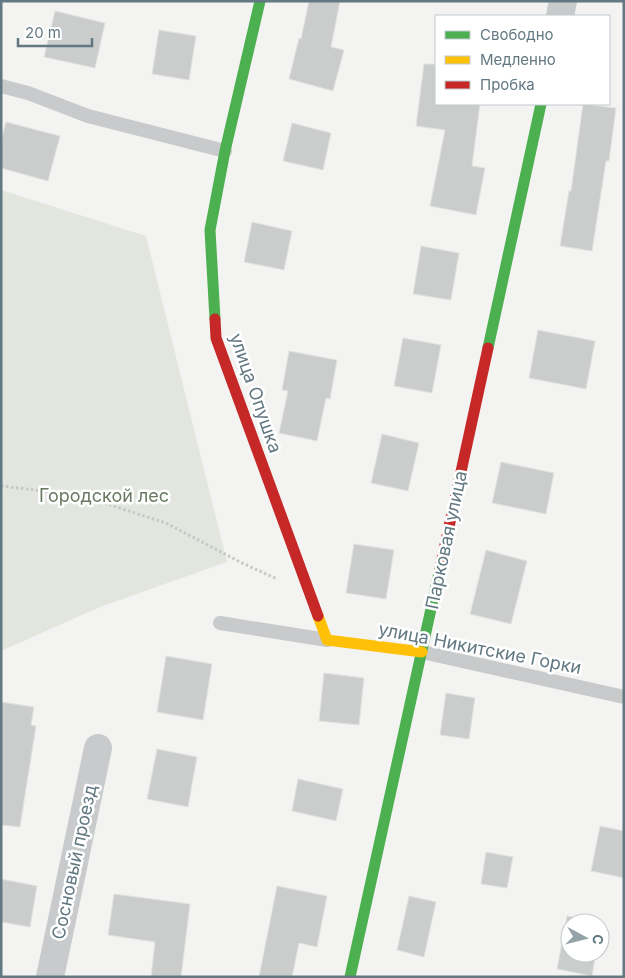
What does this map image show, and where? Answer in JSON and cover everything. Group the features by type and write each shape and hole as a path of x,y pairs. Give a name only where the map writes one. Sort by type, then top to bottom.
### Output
{"street":[{"name":"улица Опушка","path":"260,1 225,151 210,230 216,338 327,640"},
{"path":"560,15 563,1"},
{"name":"Парковая улица","path":"350,977 541,105"},
{"name":"улица Никитские Горки","path":"327,640 422,652"},
{"name":"Сосновый проезд","path":"50,977 98,748"}],"lane":[{"path":"1,86 28,93 88,116 225,151"},
{"path":"220,623 327,640"},
{"name":"улица Никитские Горки","path":"422,652 624,697"}],"path":[{"path":"1,486 79,495 166,523 240,562 279,579"}],"green space":[{"name":"Городской лес","path":"1,190 146,236 227,562 100,607 1,651"}],"building":[{"path":"309,1 340,1 331,47 344,50 333,91 289,79 299,38 301,39"},
{"path":"55,11 105,23 95,68 44,57"},
{"path":"159,30 196,36 189,80 152,74"},
{"path":"424,64 435,64 435,105 480,105 472,166 485,168 476,215 430,206 445,130 416,126"},
{"path":"583,105 616,108 609,161 606,161 592,251 560,246 569,191 571,191"},
{"path":"6,122 60,136 48,181 1,168 1,141"},
{"path":"292,123 331,133 323,170 283,161"},
{"path":"252,222 292,231 284,270 244,262"},
{"path":"421,246 459,253 451,300 413,294"},
{"path":"538,330 595,341 586,389 529,378"},
{"path":"403,338 441,345 432,393 394,386"},
{"path":"289,351 337,360 330,399 326,398 317,441 279,433 288,391 282,390"},
{"path":"382,434 419,443 408,491 371,483"},
{"path":"501,462 554,473 546,514 492,503"},
{"path":"354,544 394,550 386,599 346,593"},
{"path":"486,550 527,561 511,624 470,614"},
{"path":"166,656 212,664 203,720 157,712"},
{"path":"324,673 364,678 359,725 319,721"},
{"path":"446,693 475,698 469,739 440,735"},
{"path":"1,702 34,707 31,725 36,726 20,827 1,825"},
{"path":"157,749 197,757 188,807 147,799"},
{"path":"298,779 343,789 336,821 292,811"},
{"path":"600,826 624,831 624,878 591,871"},
{"path":"486,852 513,857 507,888 481,884"},
{"path":"1,879 37,886 30,927 1,922"},
{"path":"277,886 327,896 317,947 299,943 292,977 259,977"},
{"path":"114,894 190,904 181,977 151,977 155,942 108,935"},
{"path":"409,896 436,902 424,957 397,950"},
{"path":"560,953 560,963 594,963 592,976 557,969"}],"traffic: fast":[{"path":"215,319 210,230 225,151 260,1"},
{"path":"488,348 541,105"},
{"path":"350,977 440,568"}],"traffic: slow":[{"path":"318,616 327,640 422,652"}],"traffic: jam":[{"path":"215,319 216,338 318,616"},
{"path":"440,568 488,348"}]}
